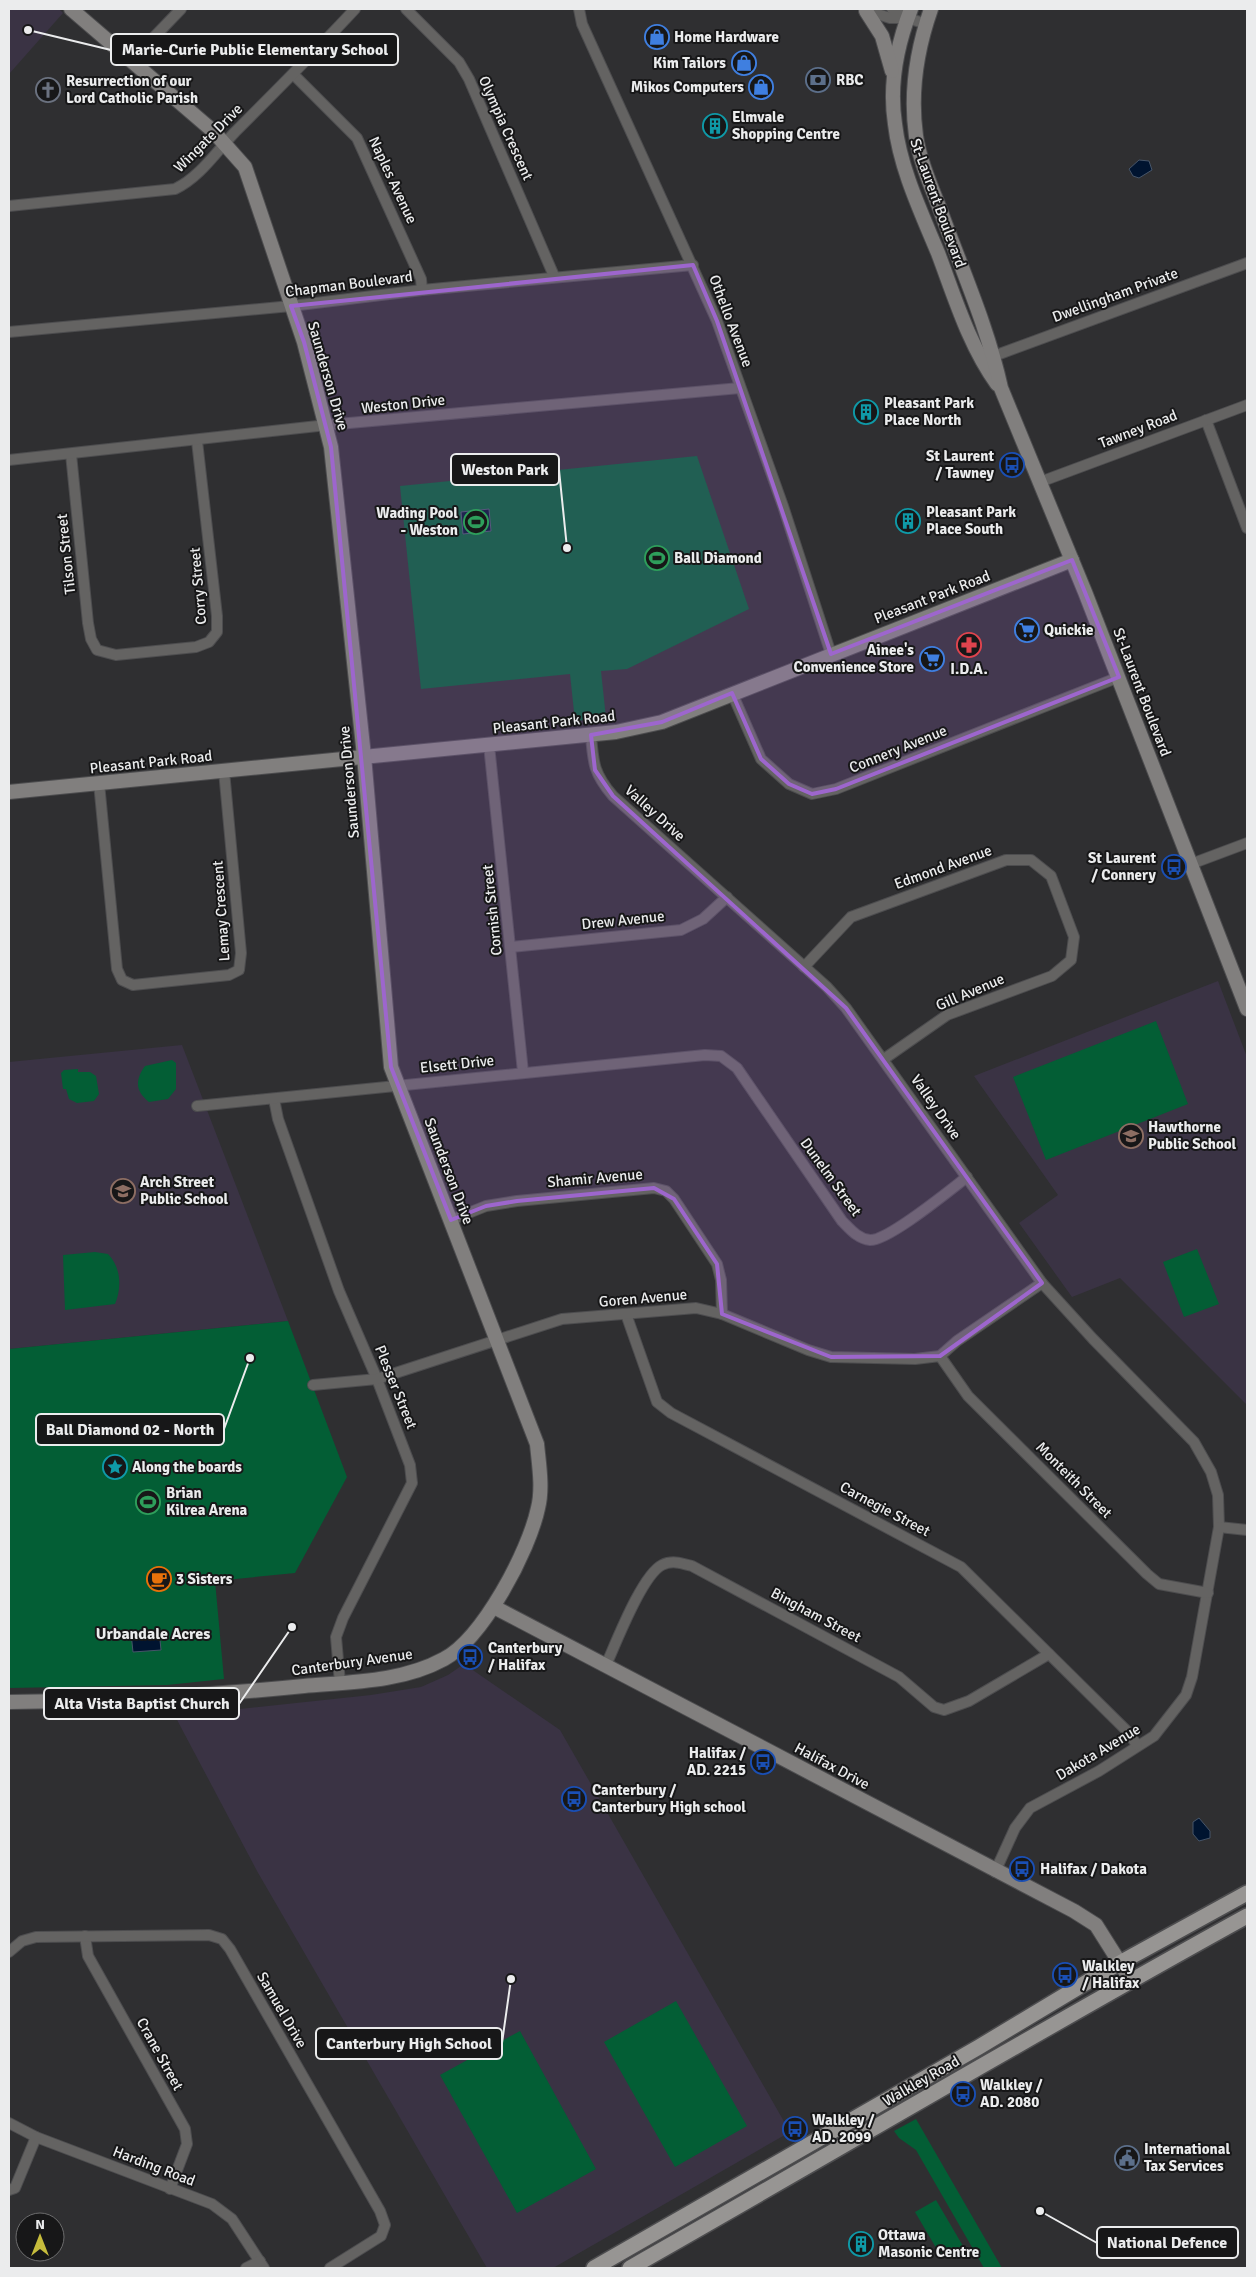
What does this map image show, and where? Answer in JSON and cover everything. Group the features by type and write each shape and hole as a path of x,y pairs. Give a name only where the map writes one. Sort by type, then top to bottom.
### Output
{"main road":[{"name":"Walkley Road","path":"594,2268 979,2047 1107,1970 1247,1893"},
{"name":"Walkley Road","path":"630,2268 989,2063 1130,1979 1247,1916"},
{"path":"979,2047 989,2063"},
{"path":"900,2092 911,2108"},
{"path":"718,2196 728,2212"}],"street":[{"name":"Saunderson Drive","path":"71,9 225,144 245,167 290,306 304,342 327,425 364,756 392,1067 537,1444 540,1474 538,1508 524,1549 494,1607"},
{"path":"131,61 180,9"},
{"name":"Wingate Drive","path":"9,206 175,189 189,182 294,75 355,9"},
{"name":"Olympia Crescent","path":"406,9 459,62 469,79 554,276"},
{"name":"Othello Avenue","path":"579,9 582,24 717,321 783,506 831,654"},
{"path":"892,9 909,13 926,24"},
{"name":"St-Laurent Boulevard","path":"931,9 916,74 914,115 917,138 941,214 994,356 1001,388 1119,677 1247,1009"},
{"path":"864,10 890,18 909,13"},
{"path":"864,10 882,36 893,76"},
{"name":"St-Laurent Boulevard","path":"909,13 893,76 894,115 898,143 925,221 982,362 1001,388"},
{"name":"Naples Avenue","path":"294,75 357,138 421,279 422,290"},
{"path":"925,221 941,214"},
{"name":"Dwellingham Private","path":"994,356 1247,263"},
{"name":"Chapman Boulevard","path":"9,332 290,306 554,276 692,265"},
{"name":"Weston Drive","path":"9,460 197,441 327,425 740,388"},
{"name":"Tawney Road","path":"1040,482 1247,405"},
{"path":"1206,420 1247,528"},
{"name":"Corry Street","path":"97,650 116,655 196,647 209,642 217,632 217,616 197,441"},
{"name":"Tilson Street","path":"71,454 88,623 91,639 97,650"},
{"name":"Pleasant Park Road","path":"9,792 591,735 616,732 662,722 1072,560"},
{"name":"Connery Avenue","path":"732,693 761,759 789,784 812,794 836,789 1119,677"},
{"name":"Valley Drive","path":"591,735 595,770 600,782 613,796 804,967 846,1008 1042,1283 1093,1339 1194,1442 1211,1472 1216,1487 1220,1507 1220,1527"},
{"name":"Cornish Street","path":"488,745 523,1072"},
{"name":"Lemay Crescent","path":"99,784 117,969 122,980 133,985 229,976 239,970 241,953 224,771"},
{"path":"1190,864 1247,843"},
{"name":"Edmond Avenue","path":"804,967 852,917 1006,860 1031,860 1051,876 1074,937 1071,960"},
{"name":"Drew Avenue","path":"511,947 681,930 703,919 727,897"},
{"name":"Gill Avenue","path":"884,1060 947,1015 1052,976 1071,960"},
{"name":"Elsett Drive","path":"198,1106 523,1072 705,1055 721,1056"},
{"name":"Dunelm Street","path":"721,1056 737,1068 842,1221 860,1237 872,1240 888,1234 967,1177"},
{"name":"Plesser Street","path":"274,1099 278,1119 339,1291 377,1379 410,1464 412,1483 343,1618 336,1637 340,1683"},
{"name":"Shamir Avenue","path":"450,1220 486,1206 517,1201 654,1188 666,1191 674,1199 717,1264 721,1280 722,1314"},
{"path":"940,1356 957,1341 1042,1283"},
{"name":"Goren Avenue","path":"313,1385 377,1379 562,1319 696,1308 722,1314 808,1350 831,1357 915,1359 940,1356"},
{"name":"Carnegie Street","path":"626,1314 657,1402 671,1413 961,1567 1127,1731 1137,1745"},
{"name":"Monteith Street","path":"940,1356 968,1396 1147,1574 1159,1584 1208,1593"},
{"path":"1220,1527 1247,1530"},
{"name":"Dakota Avenue","path":"995,1872 1014,1828 1030,1808 1099,1771 1137,1745 1154,1736 1168,1721 1186,1695 1192,1677 1220,1527"},
{"name":"Bingham Street","path":"606,1665 628,1616 655,1569 675,1561 692,1566 899,1678 934,1708 944,1710 969,1701 1049,1654"},
{"name":"Halifax Drive","path":"494,1607 995,1872 1074,1911 1096,1925 1130,1979"},
{"name":"Canterbury Avenue","path":"9,1702 112,1701 208,1695 340,1683 411,1674 445,1659 469,1641 494,1607"},
{"name":"Samuel Drive","path":"9,1952 22,1941 36,1937 209,1935 222,1939 230,1949 380,2212 385,2225 382,2236 330,2268"},
{"name":"Crane Street","path":"85,1936 88,1956 185,2129 187,2144 170,2189"},
{"name":"Harding Road","path":"9,2123 36,2137 212,2204 232,2219 262,2265"},
{"path":"9,2190 14,2188 36,2137"},
{"path":"246,2268 262,2265"}],"highlighted area":[{"path":"693,265 717,321 831,654 1072,560 1119,677 836,789 812,794 789,784 761,759 732,693 662,722 591,735 595,770 613,796 846,1008 1042,1283 940,1356 831,1357 722,1314 717,1264 674,1199 654,1188 517,1201 486,1206 451,1220 391,1067 331,447 304,342 291,306"}],"shaded area":[{"path":"9,9 59,9 63,13 9,74"},
{"name":"Hawthorne Public School","path":"1218,981 1247,1057 1247,1405 1120,1278 1072,1297 1019,1223 1058,1195 974,1076"},
{"name":"Arch Street Public School","path":"182,1045 288,1321 9,1349 9,1062"},
{"path":"464,1664 560,1730 790,2132 553,2268 487,2268 257,1871 175,1716 371,1695 421,1687 448,1675"}],"green space":[{"path":"697,456 749,609 627,669 601,671 606,718 575,721 570,674 421,689 400,486"},
{"path":"1156,1021 1188,1104 1046,1160 1013,1077"},
{"path":"172,1060 176,1063 176,1089 168,1099 149,1102 144,1098 139,1089 139,1076 145,1066"},
{"path":"78,1069 78,1072 90,1072 96,1076 99,1094 94,1101 77,1103 69,1099 66,1089 63,1089 61,1073 64,1070"},
{"path":"1197,1249 1219,1304 1184,1317 1163,1262"},
{"path":"95,1252 108,1254 116,1265 119,1291 115,1304 65,1310 63,1255"},
{"path":"288,1321 347,1477 295,1573 215,1581 224,1679 167,1685 9,1688 9,1349"},
{"path":"676,2001 747,2126 675,2167 604,2042"},
{"path":"520,2031 596,2169 517,2213 440,2075"},
{"path":"916,2119 1002,2268 984,2268 916,2150 899,2138 894,2131"},
{"path":"936,2200 963,2246 942,2258 915,2212"}],"water":[{"path":"1139,160 1149,161 1152,170 1139,178 1133,176 1129,169"},
{"name":"Wading Pool - Weston","path":"489,509 491,531 463,534 461,512"},
{"path":"159,1630 161,1650 133,1652 131,1633"},
{"path":"1199,1818 1210,1831 1210,1838 1199,1841 1193,1834 1193,1822"}],"place":[{"name":"Marie-Curie Public Elementary School","path":"28,30"},
{"name":"Home Hardware","path":"657,37"},
{"name":"Kim Tailors","path":"744,63"},
{"name":"RBC","path":"818,80"},
{"name":"Mikos Computers","path":"761,87"},
{"name":"Resurrection of our Lord Catholic Parish","path":"48,90"},
{"name":"Elmvale Shopping Centre","path":"715,126"},
{"name":"Pleasant Park Place North","path":"866,412"},
{"name":"St Laurent / Tawney","path":"1012,465"},
{"name":"Pleasant Park Place South","path":"908,521"},
{"name":"Wading Pool - Weston","path":"476,522"},
{"name":"Weston Park","path":"567,548"},
{"name":"Ball Diamond","path":"657,558"},
{"name":"Quickie","path":"1027,630"},
{"name":"I.D.A.","path":"969,645"},
{"name":"Ainee's Convenience Store","path":"932,659"},
{"name":"St Laurent / Connery","path":"1174,867"},
{"name":"Hawthorne Public School","path":"1131,1136"},
{"name":"Arch Street Public School","path":"123,1191"},
{"name":"Ball Diamond 02 - North","path":"250,1358"},
{"name":"Along the boards","path":"115,1467"},
{"name":"Brian Kilrea Arena","path":"148,1502"},
{"name":"3 Sisters","path":"159,1579"},
{"name":"Alta Vista Baptist Church","path":"292,1627"},
{"name":"Canterbury / Halifax","path":"470,1657"},
{"name":"Halifax / AD. 2215","path":"763,1762"},
{"name":"Canterbury / Canterbury High school","path":"574,1799"},
{"name":"Halifax / Dakota","path":"1022,1869"},
{"name":"Walkley / Halifax","path":"1065,1975"},
{"name":"Canterbury High School","path":"511,1979"},
{"name":"Walkley / AD. 2080","path":"963,2094"},
{"name":"Walkley / AD. 2099","path":"795,2129"},
{"name":"International Tax Services","path":"1127,2158"},
{"name":"National Defence","path":"1040,2211"},
{"name":"Ottawa Masonic Centre","path":"861,2244"}],"district":[{"name":"Urbandale Acres","path":"153,1633"}]}
